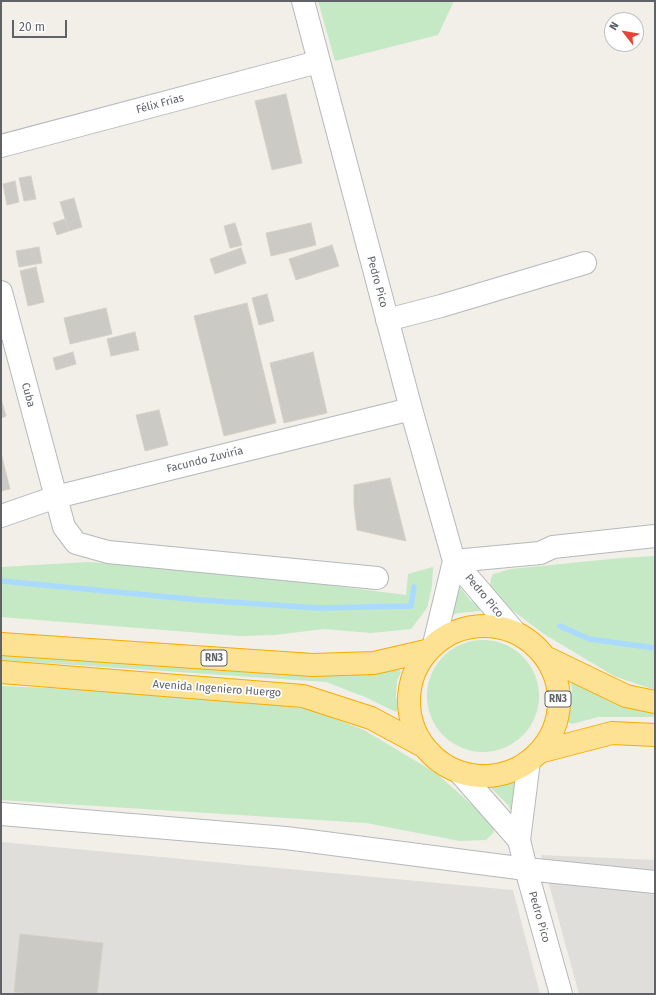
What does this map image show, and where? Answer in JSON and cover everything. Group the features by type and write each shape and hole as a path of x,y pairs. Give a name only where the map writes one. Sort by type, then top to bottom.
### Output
{"highway":[{"name":"Avenida Ingeniero Huergo","path":"1,644 312,665 374,663 430,648 452,633 472,626 493,626 514,632 531,642 545,657 556,680 559,706 553,731 534,757"},
{"name":"Avenida Ingeniero Huergo","path":"423,746 412,725 408,703 411,680 430,648"},
{"name":"Avenida Ingeniero Huergo","path":"545,657 626,696 655,702"},
{"name":"Avenida Ingeniero Huergo","path":"1,672 303,696 371,718 423,746 439,762 460,773 484,776 507,773 534,757 612,733 655,734"}],"street":[{"name":"Pedro Pico","path":"303,1 410,409 454,561 514,632"},
{"name":"Félix Frías","path":"1,146 318,62"},
{"path":"387,320 441,306 584,263"},
{"name":"Cuba","path":"1,292 64,527 76,543 108,552 377,578"},
{"name":"Facundo Zuviría","path":"1,516 56,497 410,409"},
{"path":"454,561 540,553 553,547 655,536"},
{"path":"540,553 553,559 655,550"},
{"name":"Pedro Pico","path":"430,648 454,561"},
{"name":"Pedro Pico","path":"534,757 519,840 561,994"},
{"name":"Pedro Pico","path":"460,773 519,840"},
{"path":"1,814 286,838 526,869 655,882"}],"shaded area":[{"path":"1,842 513,890 540,994 1,994"},
{"path":"541,855 655,860 655,994 579,994"}],"green space":[{"path":"318,1 454,1 438,35 335,61"},
{"path":"655,556 655,690 614,676 544,634 497,599 490,586 493,574 511,569"},
{"path":"88,562 218,571 406,595 408,574 433,567 432,586 427,608 411,629 371,633 324,629 275,635 239,636 1,617 1,567"},
{"path":"458,585 470,600 480,607 480,611 458,613 448,616"},
{"path":"483,640 504,645 514,650 522,657 529,665 534,675 539,696 534,717 529,727 522,735 514,742 504,747 483,752 462,747 452,742 444,735 437,727 432,717 427,696 432,675 437,665 444,657 452,650 462,645"},
{"path":"1,653 330,676 375,673 398,668 401,672 397,681 396,696 398,709 396,712 365,697 326,682 1,660"},
{"path":"571,680 582,687 603,696 655,710 655,717 598,717 572,724 567,722 572,690"},
{"path":"1,686 181,694 309,709 364,730 436,773 492,821 494,832 486,840 460,841 366,823 1,800"},
{"path":"520,777 513,815 508,805 489,786 491,782"}],"building":[{"path":"286,94 302,163 272,170 255,101"},
{"path":"31,176 36,199 24,201 19,178"},
{"path":"15,181 19,202 7,205 3,184"},
{"path":"74,198 82,227 69,231 60,202"},
{"path":"65,219 69,231 57,235 53,223"},
{"path":"235,223 242,245 230,248 224,226"},
{"path":"311,223 316,245 271,256 266,233"},
{"path":"332,245 339,266 296,280 289,259"},
{"path":"39,247 42,263 19,267 16,251"},
{"path":"241,248 246,263 215,274 210,259"},
{"path":"36,267 44,302 28,306 20,271"},
{"path":"267,294 274,321 259,325 252,298"},
{"path":"247,303 276,423 224,436 194,316"},
{"path":"106,308 112,334 70,344 64,318"},
{"path":"135,332 139,350 111,356 107,339"},
{"path":"73,352 76,364 56,370 53,358"},
{"path":"313,352 327,413 284,423 270,363"},
{"path":"1,399 6,416 1,418"},
{"path":"159,410 168,445 145,451 136,415"},
{"path":"1,453 10,489 1,491"},
{"path":"390,478 406,541 357,530 354,505 354,485"},
{"path":"20,934 103,943 97,994 32,994 14,992"}],"waterway":[{"path":"1,581 200,600 318,608 411,606 414,587"},
{"path":"560,626 589,639 655,648"}]}
